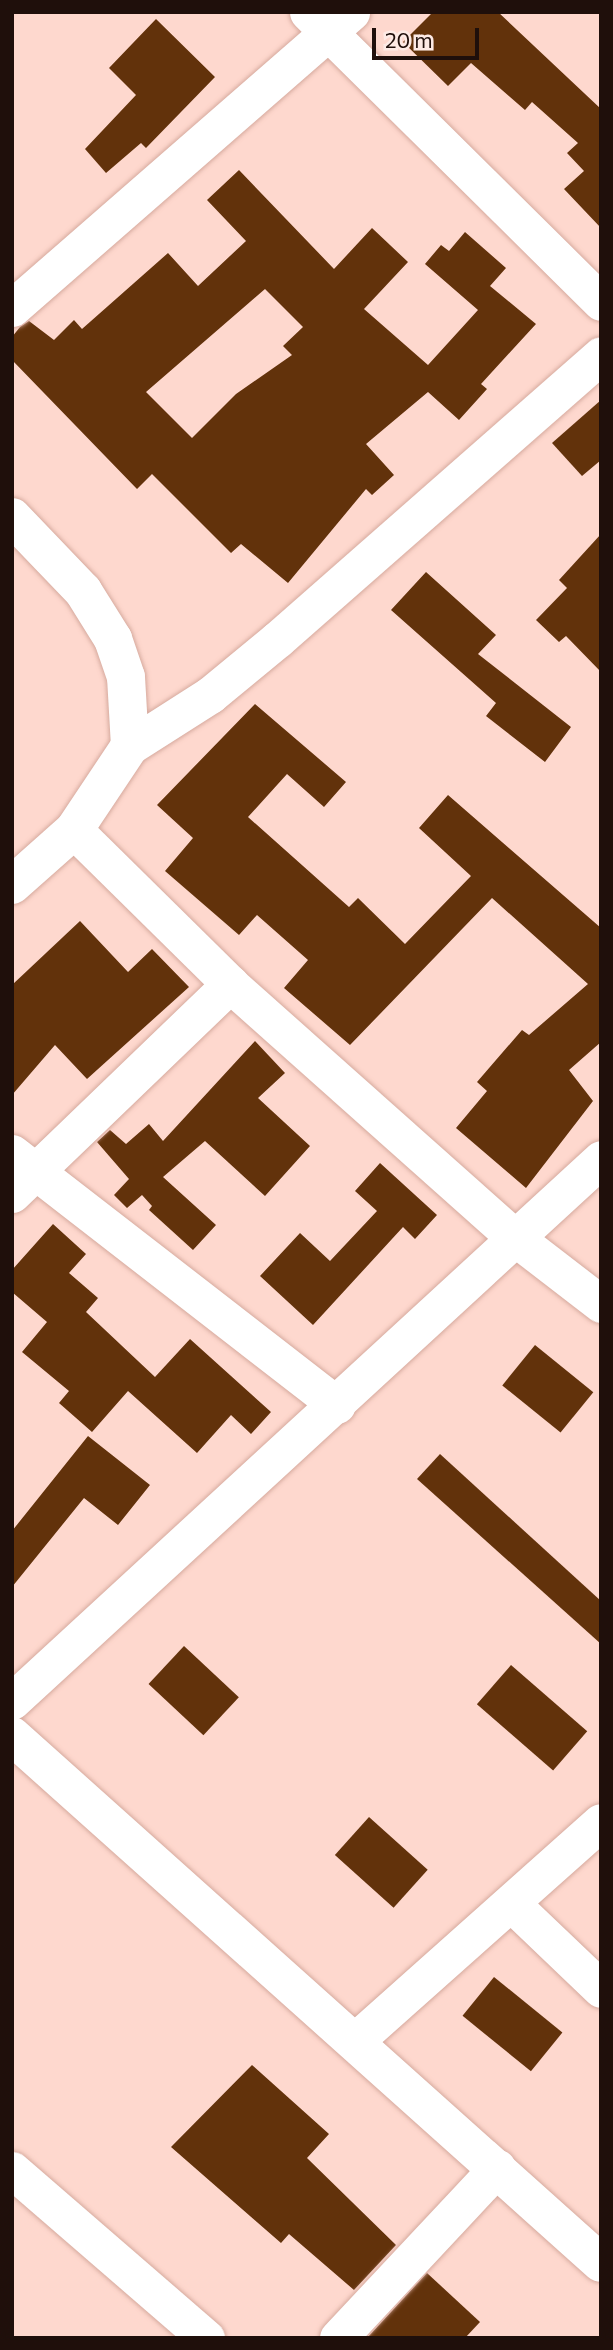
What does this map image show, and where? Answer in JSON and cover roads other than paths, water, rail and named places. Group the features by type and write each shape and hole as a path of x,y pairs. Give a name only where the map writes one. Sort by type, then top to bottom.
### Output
{"main road":[{"path":"12,517 83,591 113,639 126,677 131,746 74,830 12,885"},
{"path":"12,1736 601,2263"}],"street":[{"path":"12,308 329,19 601,302"},
{"path":"131,746 210,695 278,639 601,355"},
{"path":"74,830 230,984 514,1237 601,1304"},
{"path":"230,984 20,1173 337,1405"},
{"path":"12,1701 337,1405 514,1237 601,1159"},
{"path":"355,2041 601,1822"},
{"path":"511,1903 601,1989"},
{"path":"338,2338 497,2168"},
{"path":"12,2171 206,2338"}]}
